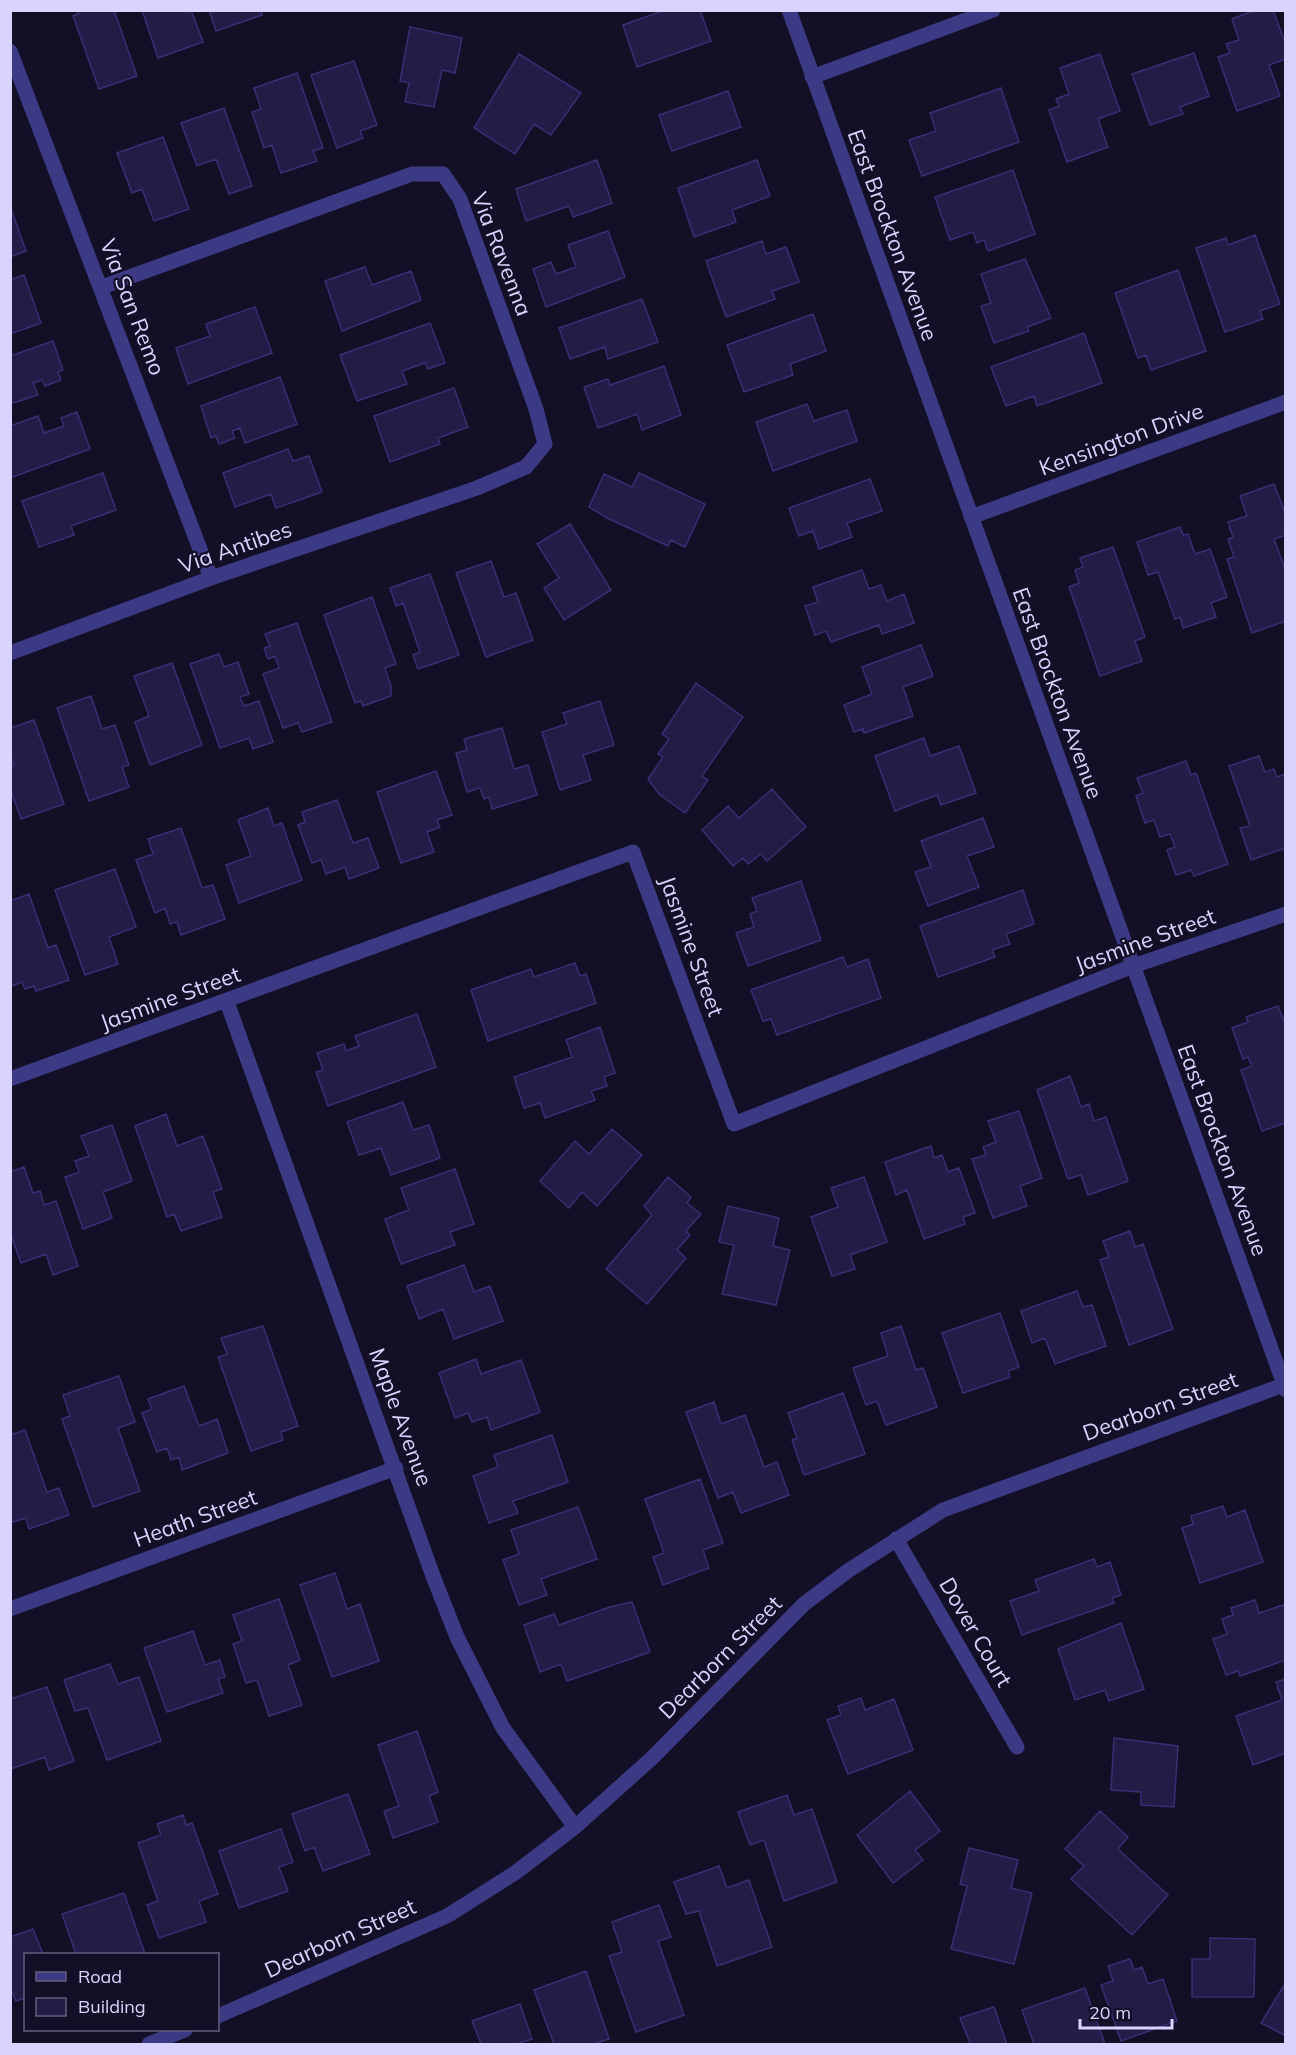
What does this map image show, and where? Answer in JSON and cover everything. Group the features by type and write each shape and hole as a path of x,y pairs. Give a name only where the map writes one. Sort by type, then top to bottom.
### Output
{"street":[{"name":"East Brockton Avenue","path":"789,10 1285,1386"},
{"path":"812,77 993,10"},
{"name":"Via San Remo","path":"10,51 102,287 211,578"},
{"name":"Via Ravenna","path":"102,287 412,174 443,174 460,200 536,409 545,444 526,467 477,489"},
{"name":"Kensington Drive","path":"971,517 1286,402"},
{"name":"Via Antibes","path":"10,653 211,578 477,489"},
{"name":"Jasmine Street","path":"10,1079 227,1002 633,852 734,1124 1133,966 1286,914"},
{"name":"Maple Avenue","path":"227,1002 453,1627 503,1728 575,1827"},
{"name":"Dearborn Street","path":"219,2016 447,1916 515,1873 575,1827 652,1758 804,1604 849,1570 942,1510 1285,1386"},
{"name":"Heath Street","path":"10,1610 396,1468"},
{"name":"Dover Court","path":"897,1539 1017,1747"},
{"path":"149,2044 182,2031"}],"building":[{"path":"77,10 114,10 137,76 99,89 73,16 78,14"},
{"path":"142,10 191,10 203,42 158,58"},
{"path":"209,10 261,10 262,15 216,31"},
{"path":"665,10 700,10 711,41 637,67 623,25"},
{"path":"1255,10 1273,10 1286,45 1286,59 1269,65 1280,96 1237,111 1218,57 1230,53 1226,44 1239,40 1232,19"},
{"path":"410,27 462,38 455,73 442,70 434,107 405,102 409,83 400,81"},
{"path":"1194,53 1209,96 1180,107 1183,114 1150,125 1132,74"},
{"path":"519,54 581,93 551,135 534,124 515,154 474,128"},
{"path":"1100,54 1120,111 1098,119 1108,147 1067,162 1049,110 1059,106 1056,99 1069,94 1060,68"},
{"path":"354,61 377,125 360,131 363,138 337,148 311,75"},
{"path":"297,73 323,148 313,151 317,161 281,173 272,145 264,148 252,112 261,109 254,88"},
{"path":"1001,88 1019,142 922,176 909,140 936,131 930,113"},
{"path":"728,91 741,127 672,151 659,115"},
{"path":"224,108 252,186 229,194 216,159 197,166 181,123"},
{"path":"163,137 189,209 154,221 142,189 132,193 117,153"},
{"path":"597,160 612,203 573,217 569,206 526,221 516,189"},
{"path":"757,160 770,196 732,210 736,222 694,237 678,188"},
{"path":"1013,170 1035,234 988,251 984,240 977,243 973,232 950,240 935,197"},
{"path":"10,206 26,251 10,257"},
{"path":"608,231 625,277 546,307 533,269 551,262 556,274 576,267 568,245"},
{"path":"1255,235 1280,304 1260,311 1263,319 1225,332 1196,248 1226,238 1228,245"},
{"path":"762,241 766,254 786,247 799,282 772,291 775,299 726,317 706,261"},
{"path":"1025,259 1051,318 1027,327 1029,331 994,343 981,306 991,303 981,274"},
{"path":"365,267 372,285 411,271 421,300 342,331 325,281"},
{"path":"1178,270 1206,351 1151,370 1146,355 1138,358 1115,293"},
{"path":"24,275 41,323 10,334 10,280"},
{"path":"642,299 658,342 608,359 605,347 570,359 559,328"},
{"path":"255,307 272,353 188,384 176,348 210,336 206,324"},
{"path":"813,314 826,351 790,364 793,375 744,392 727,345"},
{"path":"430,323 445,363 428,369 425,363 402,371 407,384 357,401 340,355"},
{"path":"1084,333 1102,383 1037,406 1034,396 1006,406 991,367"},
{"path":"53,341 63,370 58,372 61,380 45,386 42,380 33,383 38,395 10,404 10,356"},
{"path":"664,366 681,415 642,430 637,414 598,428 584,387 608,379 610,385"},
{"path":"280,377 297,424 245,443 240,428 232,431 235,438 219,444 216,436 211,438 201,406"},
{"path":"454,388 468,427 438,438 440,444 390,462 374,416"},
{"path":"807,404 814,421 847,410 857,441 773,471 756,422"},
{"path":"77,412 90,449 10,478 10,426 38,416 44,433 64,426 61,418"},
{"path":"288,449 293,461 309,456 322,492 276,508 271,494 235,507 223,473"},
{"path":"103,473 116,510 71,526 74,535 39,547 22,501"},
{"path":"639,473 705,504 685,547 671,540 668,546 607,518 589,507 604,474 632,487"},
{"path":"870,479 882,511 847,523 852,537 819,549 813,531 799,536 789,508"},
{"path":"1274,484 1286,515 1286,535 1274,539 1286,572 1286,621 1252,633 1227,559 1234,557 1228,539 1233,537 1228,522 1247,516 1240,496"},
{"path":"570,524 611,590 564,620 544,588 559,578 537,544"},
{"path":"1180,527 1183,535 1188,534 1195,554 1210,549 1227,597 1211,603 1216,617 1183,628 1180,617 1175,619 1158,572 1148,575 1137,542"},
{"path":"1113,547 1145,637 1135,641 1142,661 1100,676 1069,587 1079,583 1075,570 1083,567 1080,558"},
{"path":"491,561 504,597 516,593 533,640 486,657 456,573"},
{"path":"862,570 869,589 881,585 887,601 904,594 914,623 882,634 879,625 831,642 826,631 815,635 805,606 818,602 813,587"},
{"path":"430,574 459,655 418,669 413,655 420,652 403,603 396,606 390,588"},
{"path":"372,597 396,664 385,668 391,686 391,696 363,706 361,701 355,703 324,615"},
{"path":"297,623 332,722 302,732 298,723 283,728 263,674 279,668 275,656 268,659 264,648 270,646 265,634"},
{"path":"921,645 933,676 903,687 913,716 864,733 863,729 854,732 844,705 872,694 862,667"},
{"path":"219,654 224,667 238,662 249,694 240,697 244,706 259,701 273,742 253,749 249,738 220,748 190,664"},
{"path":"172,663 202,745 150,765 135,722 149,716 134,676"},
{"path":"696,683 743,717 702,776 708,780 685,813 659,794 648,779 663,757 658,754 669,739 662,734"},
{"path":"91,696 102,729 115,725 129,765 122,767 129,787 89,801 57,708"},
{"path":"600,701 614,745 583,755 591,780 560,790 542,732 567,724 563,713"},
{"path":"34,720 64,804 21,819 10,788 10,767 14,765 10,754 10,728"},
{"path":"502,728 514,769 528,765 537,795 492,809 489,797 484,799 480,788 467,792 456,753 467,750 464,739"},
{"path":"924,738 930,756 959,746 976,793 941,805 937,795 895,811 875,756"},
{"path":"1259,756 1265,772 1274,769 1277,777 1286,774 1286,848 1251,860 1240,828 1250,826 1229,766"},
{"path":"1186,761 1191,775 1196,773 1228,864 1194,876 1191,870 1176,875 1167,850 1175,847 1170,834 1160,837 1154,820 1145,823 1136,796 1143,793 1137,778"},
{"path":"436,771 452,815 437,820 440,827 427,832 434,852 401,863 377,792"},
{"path":"772,789 806,827 767,861 761,854 748,864 743,858 733,866 702,830 728,806 739,818"},
{"path":"337,800 353,843 368,838 379,868 349,879 345,867 326,874 321,860 312,863 298,825 305,822 302,812"},
{"path":"268,808 274,826 282,823 302,880 239,903 226,865 251,856 238,820"},
{"path":"983,818 994,847 967,856 979,887 928,906 915,872 931,867 921,841"},
{"path":"181,828 202,888 213,885 225,919 181,935 177,922 170,924 165,908 155,913 136,860 153,854 148,839"},
{"path":"115,869 136,927 109,937 118,964 85,975 55,890"},
{"path":"801,881 821,940 748,966 736,933 754,927 750,914 757,911 752,898"},
{"path":"1023,890 1034,924 1006,934 1010,944 992,950 995,957 938,977 920,926"},
{"path":"29,894 48,948 56,945 69,980 36,991 34,986 25,989 22,982 12,986 10,983 10,901"},
{"path":"843,957 847,967 868,959 881,998 777,1035 771,1019 763,1021 751,990"},
{"path":"575,963 580,976 586,974 596,1003 488,1041 471,990 531,969 534,977"},
{"path":"1278,1006 1286,1026 1286,1123 1262,1131 1241,1070 1252,1066 1248,1057 1243,1059 1232,1028 1248,1022 1246,1017"},
{"path":"417,1014 436,1067 328,1106 316,1072 323,1070 317,1053 344,1044 346,1051 359,1046 355,1036"},
{"path":"600,1027 615,1073 604,1077 607,1086 591,1091 595,1100 545,1118 540,1103 524,1108 514,1077 572,1057 566,1040"},
{"path":"1070,1076 1081,1107 1089,1104 1094,1121 1106,1117 1128,1181 1088,1195 1081,1175 1068,1179 1037,1090"},
{"path":"403,1102 413,1130 429,1125 440,1158 391,1175 381,1148 359,1155 347,1122"},
{"path":"1019,1111 1042,1178 1020,1186 1027,1206 993,1218 972,1159 986,1155 983,1147 996,1142 988,1121"},
{"path":"166,1114 177,1146 203,1136 222,1189 213,1192 222,1217 181,1231 174,1214 167,1217 135,1126"},
{"path":"112,1125 132,1181 103,1192 112,1218 83,1229 65,1177 79,1172 75,1161 89,1156 81,1136"},
{"path":"612,1129 642,1155 597,1206 582,1192 569,1208 540,1181 575,1141 589,1154"},
{"path":"931,1146 934,1158 942,1155 948,1172 959,1168 975,1213 963,1217 965,1224 924,1239 907,1190 896,1195 885,1162"},
{"path":"24,1167 33,1193 40,1191 44,1205 56,1201 78,1266 53,1275 46,1254 21,1263 10,1232 10,1172"},
{"path":"455,1169 474,1224 450,1232 455,1245 401,1264 385,1219 409,1210 401,1188"},
{"path":"668,1177 691,1197 687,1203 701,1214 686,1231 690,1235 677,1250 686,1258 647,1304 606,1269 652,1215 644,1206"},
{"path":"864,1177 887,1242 850,1255 855,1269 832,1276 811,1217 838,1207 831,1188"},
{"path":"728,1206 779,1218 773,1246 790,1250 776,1305 722,1294 734,1245 719,1242"},
{"path":"1130,1231 1135,1247 1143,1244 1173,1329 1129,1345 1100,1260 1109,1257 1103,1241"},
{"path":"464,1265 474,1292 490,1286 503,1321 454,1339 443,1309 419,1319 407,1286"},
{"path":"1077,1291 1083,1307 1092,1305 1106,1346 1055,1364 1045,1338 1032,1343 1021,1311"},
{"path":"1000,1313 1019,1367 1008,1371 1010,1377 963,1393 942,1333"},
{"path":"263,1326 298,1426 281,1432 283,1440 251,1451 218,1357 227,1354 221,1338"},
{"path":"901,1326 916,1370 923,1368 937,1407 886,1425 877,1401 866,1405 853,1368 888,1356 881,1333"},
{"path":"476,1359 481,1374 521,1360 540,1412 491,1430 487,1417 472,1422 468,1413 455,1418 439,1373"},
{"path":"119,1376 135,1422 118,1428 140,1491 93,1507 62,1419 70,1416 63,1395"},
{"path":"184,1386 199,1426 217,1419 228,1453 182,1470 179,1457 171,1460 167,1448 157,1452 142,1413 152,1409 148,1399"},
{"path":"843,1393 865,1454 804,1475 792,1440 797,1438 788,1413"},
{"path":"714,1402 721,1424 745,1415 764,1467 777,1462 789,1495 741,1513 733,1492 718,1498 686,1412"},
{"path":"25,1430 47,1492 59,1488 69,1515 29,1529 26,1518 13,1522 10,1516 10,1435"},
{"path":"552,1435 568,1482 513,1501 518,1513 489,1523 473,1476 498,1467 494,1455"},
{"path":"700,1479 723,1543 703,1550 709,1568 663,1585 653,1557 664,1553 645,1499"},
{"path":"1223,1506 1227,1517 1245,1510 1263,1562 1200,1583 1182,1528 1193,1524 1191,1516"},
{"path":"578,1507 597,1559 541,1579 547,1595 519,1605 503,1560 519,1554 511,1530"},
{"path":"1094,1559 1097,1567 1110,1562 1121,1595 1112,1598 1114,1603 1022,1635 1010,1601 1039,1591 1035,1580"},
{"path":"335,1573 347,1609 360,1604 379,1661 332,1677 300,1585"},
{"path":"279,1599 300,1660 288,1665 302,1705 269,1716 257,1680 246,1683 233,1644 242,1641 233,1615"},
{"path":"1255,1600 1259,1613 1286,1604 1286,1660 1240,1676 1238,1671 1226,1675 1213,1639 1227,1634 1222,1619 1233,1615 1231,1608"},
{"path":"632,1602 650,1652 567,1681 561,1664 540,1672 524,1625 554,1614 559,1625 610,1607"},
{"path":"1121,1623 1144,1689 1109,1701 1105,1690 1075,1700 1058,1649"},
{"path":"193,1631 205,1665 220,1660 225,1677 218,1679 223,1693 167,1712 144,1648"},
{"path":"110,1664 118,1684 139,1677 161,1741 107,1760 88,1708 75,1711 64,1680"},
{"path":"1286,1679 1286,1753 1253,1765 1236,1716 1282,1700 1276,1682"},
{"path":"47,1687 74,1761 49,1770 45,1757 11,1769 10,1699"},
{"path":"861,1698 865,1710 894,1699 913,1750 848,1774 827,1720 841,1715 838,1706"},
{"path":"417,1731 438,1792 429,1796 438,1822 393,1838 384,1811 399,1806 378,1745"},
{"path":"1114,1738 1178,1746 1174,1807 1141,1805 1141,1792 1111,1790"},
{"path":"910,1791 940,1831 915,1850 923,1860 893,1883 857,1835"},
{"path":"348,1794 370,1854 323,1871 314,1847 305,1851 292,1814"},
{"path":"787,1795 794,1815 812,1809 837,1882 784,1901 764,1840 750,1845 738,1812"},
{"path":"1100,1811 1128,1837 1118,1849 1168,1895 1132,1935 1071,1879 1084,1866 1065,1849"},
{"path":"183,1815 186,1825 192,1823 218,1894 199,1901 206,1922 159,1938 147,1905 158,1901 138,1843 161,1835 157,1824"},
{"path":"281,1829 293,1862 279,1867 288,1891 239,1908 219,1851"},
{"path":"969,1848 1018,1860 1011,1888 1032,1893 1014,1964 951,1949 967,1886 960,1884"},
{"path":"719,1866 727,1888 749,1880 772,1947 717,1966 699,1911 686,1914 674,1882"},
{"path":"124,1893 145,1953 76,1953 62,1914"},
{"path":"659,1905 671,1937 658,1941 684,2015 636,2032 609,1956 622,1952 612,1922"},
{"path":"33,1929 43,1953 24,1953 24,1999 16,2001 10,1987 10,1937"},
{"path":"1210,1938 1255,1939 1254,1997 1192,1997 1192,1959 1210,1959"},
{"path":"1130,1959 1134,1970 1142,1967 1148,1984 1163,1979 1177,2021 1121,2041 1101,1985 1113,1981 1108,1966"},
{"path":"586,1971 609,2039 593,2044 554,2044 534,1990"},
{"path":"1286,1982 1286,2036 1261,2023"},
{"path":"1085,1988 1105,2044 1034,2044 1022,2010"},
{"path":"520,2004 532,2039 516,2044 481,2044 472,2021"},
{"path":"994,2007 1007,2044 967,2044 970,2043 960,2018"}]}
